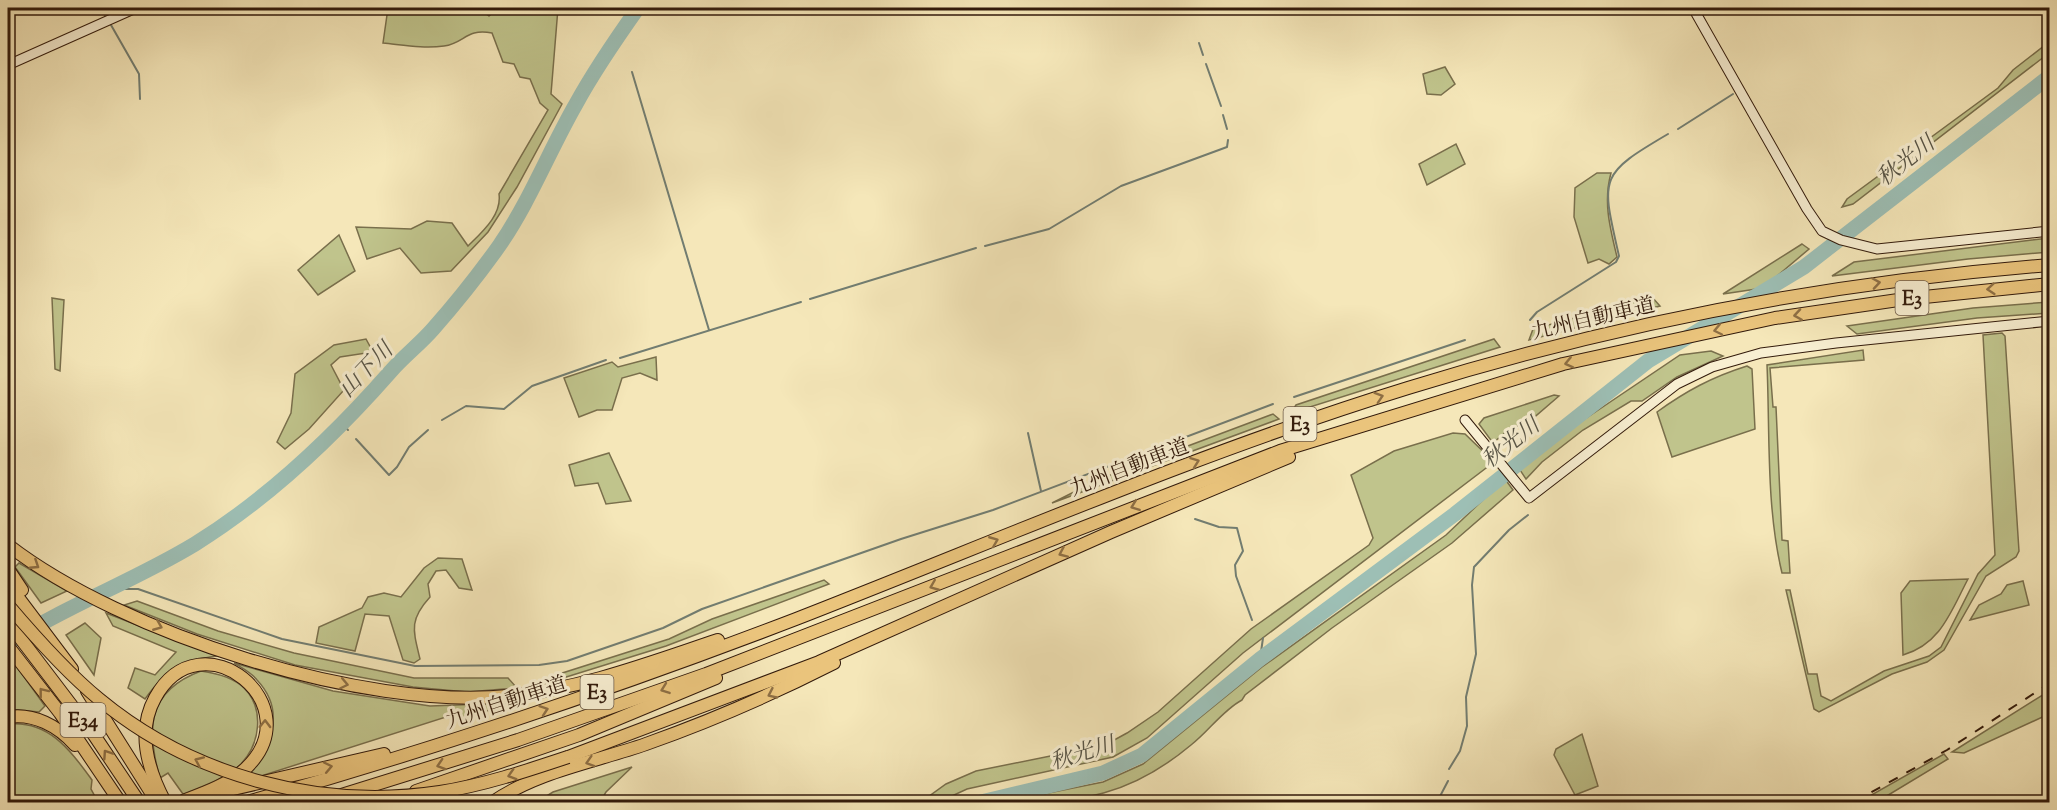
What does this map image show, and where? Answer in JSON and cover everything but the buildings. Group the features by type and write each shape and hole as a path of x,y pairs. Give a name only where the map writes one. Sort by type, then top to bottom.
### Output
{"highway":[{"name":"九州自動車道","path":"247,802 354,772 510,722 700,655 1154,477 1344,409 1548,348 1670,319 1818,292 1921,277 2049,265"},
{"name":"九州自動車道","path":"319,802 528,737 819,632 1217,474 1368,424 1563,364 1776,318 1905,299 2049,284"},
{"path":"8,605 73,675 124,718 182,753 256,782 285,790 331,796 407,797 473,786 567,757 769,682 956,602 1204,491 1368,424"},
{"path":"8,545 64,582 105,603 198,642 302,674 398,694 483,698 536,693 599,679 749,629 876,582 940,562"},
{"path":"8,569 25,600 109,717 157,802"},
{"path":"8,584 25,600"},
{"path":"493,802 538,779 644,745 746,706 956,602"},
{"name":"E34","path":"8,622 94,735 139,802"},
{"path":"378,802 461,777 608,725 819,632"},
{"path":"8,647 60,713 102,774 118,802"},
{"path":"165,802 146,752 145,728 151,705 164,685 183,671 203,665 225,667 244,677 259,694 266,723 262,743 252,761 234,777 180,802"},
{"path":"8,717 33,718 63,733 90,763 118,802"},
{"path":"180,802 376,757 463,732 510,722"}],"street":[{"path":"8,65 136,8"},
{"path":"1693,8 1818,228 1822,231 1865,247 1894,248 2049,231"},
{"path":"1465,420 1529,498 1677,384 1712,367 1761,353 2049,321"}],"green space":[{"path":"388,8 479,8 489,16 498,8 558,8 551,94 562,104 517,187 488,232 451,271 421,273 400,248 367,259 356,227 411,229 427,221 452,223 468,246 494,216 499,194 548,110 540,103 530,79 520,77 514,64 503,62 492,33 476,32 457,42 436,47 383,43"},
{"path":"2049,42 2049,53 1853,204 1842,207 1847,199 1998,88 2013,70"},
{"path":"1445,67 1455,84 1441,95 1427,94 1423,74"},
{"path":"1456,144 1465,164 1427,185 1419,164"},
{"path":"1597,173 1611,173 1608,205 1617,257 1609,264 1599,259 1588,263 1574,217 1575,188"},
{"path":"339,235 355,271 318,295 298,270"},
{"path":"2049,238 2049,252 1968,259 1832,276 1854,262"},
{"path":"1802,244 1809,249 1763,288 1723,294"},
{"path":"1652,297 1660,306 1529,340 1533,329"},
{"path":"52,298 64,300 60,371 55,369"},
{"path":"2049,302 2049,313 1977,318 1857,334 1847,326 1973,308"},
{"path":"2002,333 2005,336 2019,551 2016,557 1986,576 1944,650 1927,662 1892,674 1819,712 1814,709 1786,590 1790,590 1808,674 1817,674 1821,696 1831,701 1884,671 1929,656 1941,647 1978,574 1995,555 1983,335"},
{"path":"366,339 373,352 340,357 331,365 344,390 309,429 285,449 277,442 291,413 295,374 334,345"},
{"path":"1494,339 1500,347 1291,413 1296,405"},
{"path":"1863,350 1864,360 1770,368 1773,407 1776,407 1782,540 1788,541 1790,573 1782,573 1771,496 1767,365"},
{"path":"1711,351 1723,356 1677,377 1642,401 1631,401 1583,430 1542,462 1526,479 1520,470 1579,423 1680,355"},
{"path":"656,357 657,380 640,373 622,378 612,410 597,410 579,417 564,378 612,362 618,367"},
{"path":"1747,366 1752,369 1755,429 1672,457 1657,412 1700,385"},
{"path":"1554,395 1559,396 1531,420 1507,431 1493,443 1479,424 1484,418"},
{"path":"1273,414 1279,419 1052,503 1100,479"},
{"path":"1453,433 1465,434 1494,462 1243,653 1147,738 1113,757 967,789 939,802 921,802 946,784 976,771 1107,744 1158,712 1251,629 1369,545 1373,538 1351,475 1394,451"},
{"path":"609,453 631,501 606,504 598,483 575,486 569,465"},
{"path":"1505,479 1513,490 1452,543 1332,628 1245,695 1197,740 1169,762 1147,776 1104,793 1057,801 1004,802 1103,782 1143,764 1262,667 1446,535"},
{"path":"438,558 462,559 472,590 459,588 446,570 436,571 428,584 430,597 416,619 415,633 420,659 414,663 403,660 389,616 365,614 355,651 316,643 319,627 362,608 368,597 384,593 401,597 424,568"},
{"path":"19,563 67,591 41,603 15,567"},
{"path":"1968,579 1936,635 1916,650 1903,655 1901,593 1910,581"},
{"path":"824,580 829,584 666,646 547,683 553,676 669,639 712,619"},
{"path":"2023,581 2029,605 1970,620 1979,605 2001,594 2007,585"},
{"path":"137,601 218,631 294,653 414,678 508,678 517,688 467,692 413,687 295,665 197,634 124,605"},
{"path":"106,613 217,656 193,660 175,668 160,680 145,699 128,688 135,668 155,675 176,652 113,626"},
{"path":"85,623 101,638 94,675 66,635"},
{"path":"12,660 45,706 39,712 8,709 8,662"},
{"path":"234,663 333,691 430,706 512,703 459,720 452,715 239,783 266,747 273,721 272,707 267,693 252,675"},
{"path":"201,671 218,674 240,684 251,696 258,726 252,747 241,764 221,778 183,794 168,773 160,778 153,743 155,714 170,689 183,679"},
{"path":"2049,691 2049,714 1964,753 1952,752"},
{"path":"8,724 35,727 57,739 92,780 91,789 98,802 8,802"},
{"path":"1582,734 1598,786 1575,795 1554,755 1556,749"},
{"path":"1944,754 1948,759 1880,802 1859,802"},
{"path":"632,767 606,792 600,802 537,802 553,792"}],"waterway":[{"path":"101,8 105,15"},
{"name":"山下川","path":"8,643 195,544 275,486 347,419 433,329 499,246 583,92 638,8"},
{"path":"111,25 139,74 140,99"},
{"path":"1199,43 1203,55"},
{"path":"1206,64 1221,106"},
{"path":"632,72 709,330"},
{"name":"秋光川","path":"981,802 1103,773 1142,755 1260,659 1455,514 1648,361 1804,267 2050,76"},
{"path":"1678,129 1733,94"},
{"path":"1223,115 1227,129"},
{"path":"1530,320 1537,312 1616,262 1619,256 1609,209 1610,181 1628,159 1668,134"},
{"path":"985,246 1049,229 1121,186 1227,147 1228,140"},
{"path":"810,299 976,248"},
{"path":"620,358 801,302"},
{"path":"1294,397 1465,340"},
{"path":"442,420 466,406 504,409 532,386 606,360"},
{"path":"113,589 138,589 282,639 415,666 539,665 567,661 663,628 702,609 901,539 993,510 1273,404"},
{"path":"342,424 348,430"},
{"path":"356,439 389,475 397,467 409,447 428,430"},
{"path":"1028,433 1041,491"},
{"path":"1449,769 1460,751 1467,726 1466,697 1476,654 1472,585 1474,567 1509,530 1528,515"},
{"path":"1195,519 1219,527 1237,528 1243,551 1235,565 1236,576 1252,620"},
{"path":"1260,659 1263,638"},
{"path":"1437,802 1448,781"},
{"path":"1947,802 1953,800 1955,802"}],"railway":[{"path":"1854,802 1947,750 2050,683"}]}
